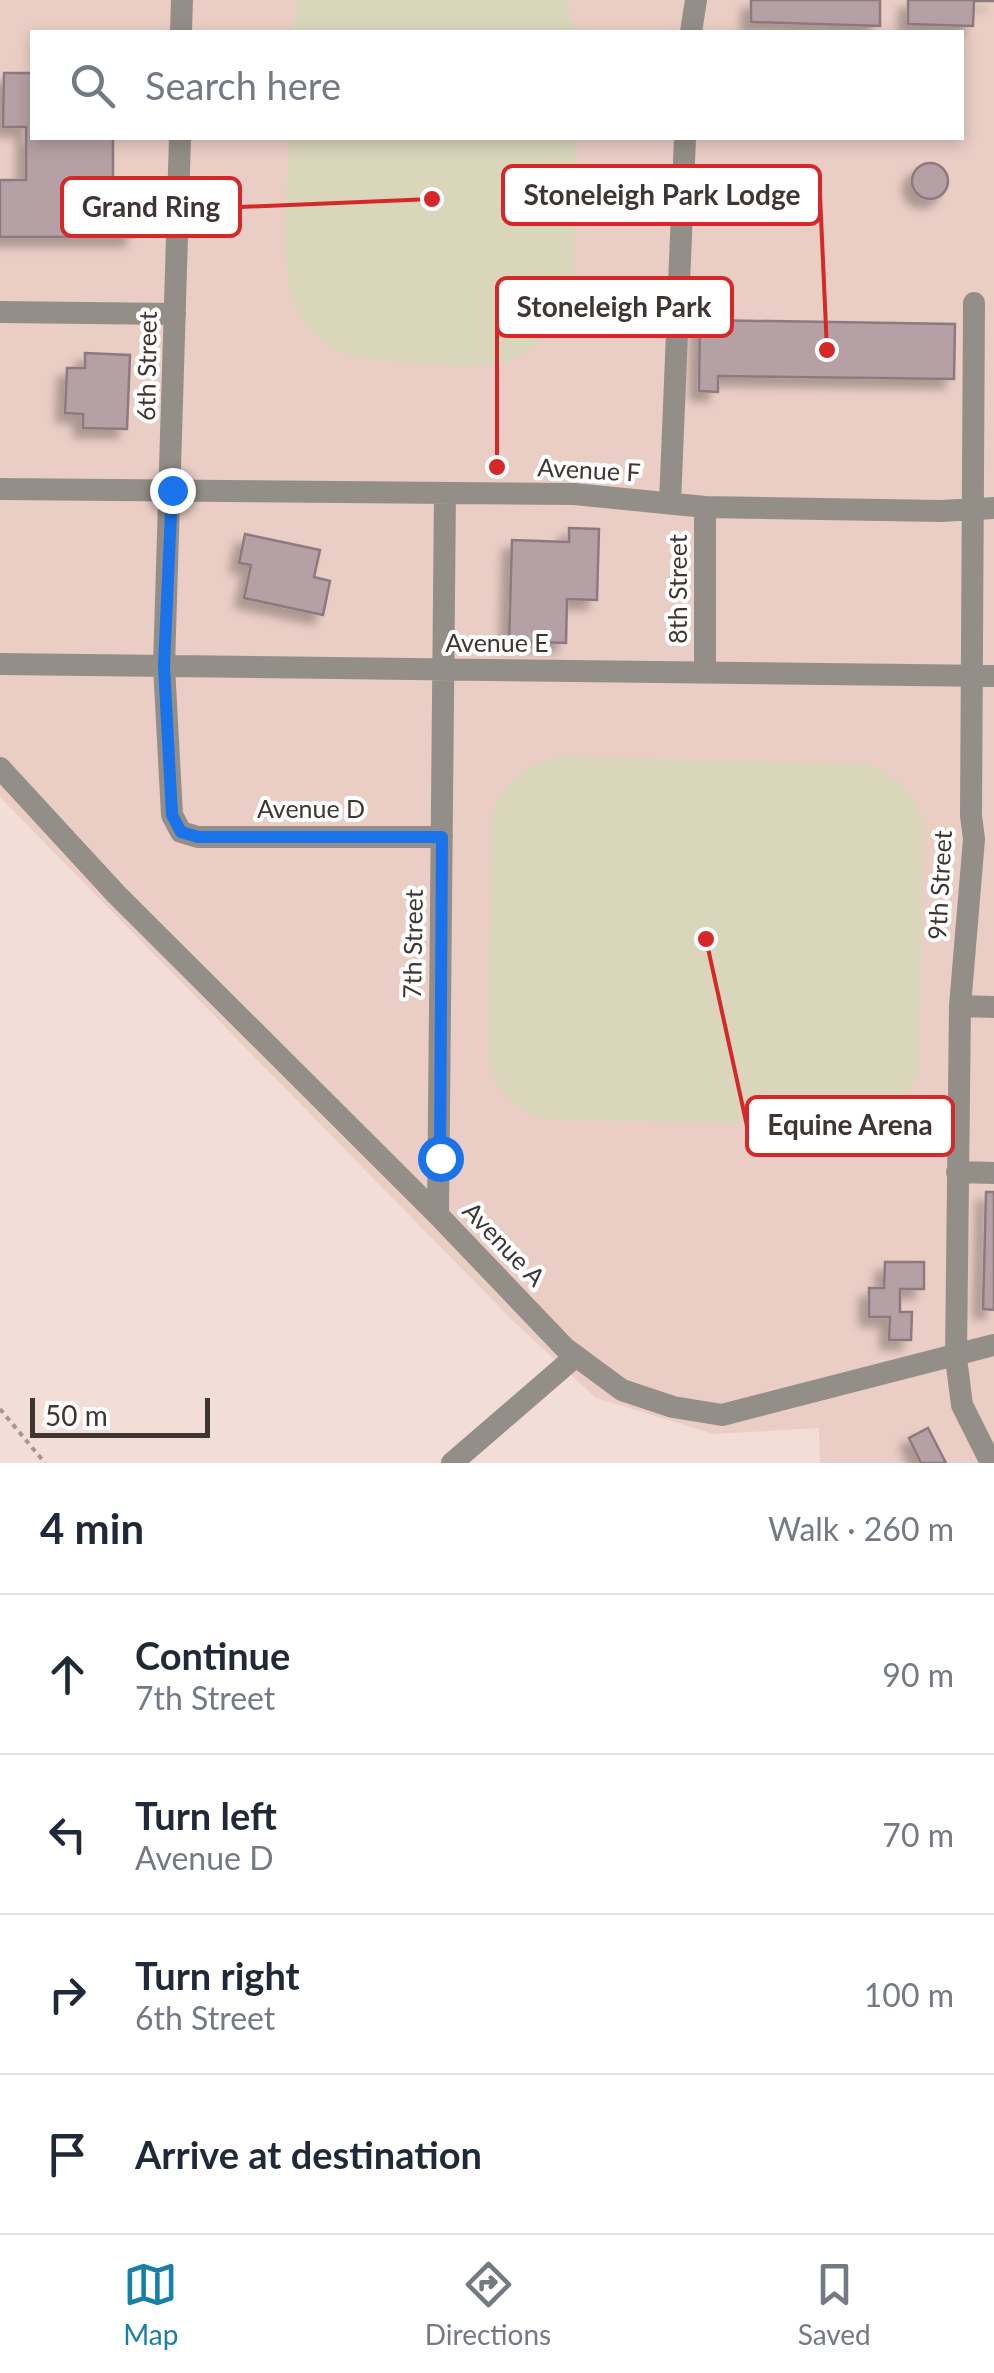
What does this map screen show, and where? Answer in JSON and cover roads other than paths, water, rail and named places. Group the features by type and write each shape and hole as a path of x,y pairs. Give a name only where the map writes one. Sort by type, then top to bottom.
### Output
{"lane":[{"path":"181,30 182,0"},
{"path":"691,30 696,0"},
{"name":"6th Street","path":"180,140 164,666 172,815 181,832"},
{"name":"8th Street","path":"670,503 685,140"},
{"name":"9th Street","path":"974,303 984,421 982,676 971,816 984,839 960,1006 956,1358 962,1405 990,1463"},
{"path":"0,312 175,314"},
{"name":"Avenue F","path":"0,489 574,494 705,507 983,509"},
{"name":"7th Street","path":"438,1215 446,493"},
{"name":"8th Street","path":"705,507 705,671"},
{"name":"Avenue E","path":"0,664 982,676"},
{"name":"Avenue A","path":"0,768 117,895 576,1356 622,1390 673,1407 722,1415 956,1358 994,1345"},
{"name":"Avenue D","path":"181,832 198,837 442,837"},
{"path":"960,1006 994,1006"},
{"path":"957,1172 994,1173"},
{"path":"459,1458 576,1356"}],"place":[{"name":"Grand Ring","path":"432,199"},
{"name":"Stoneleigh Park Lodge","path":"827,350"},
{"name":"Stoneleigh Park","path":"497,467"},
{"name":"Equine Arena","path":"706,939"}]}
